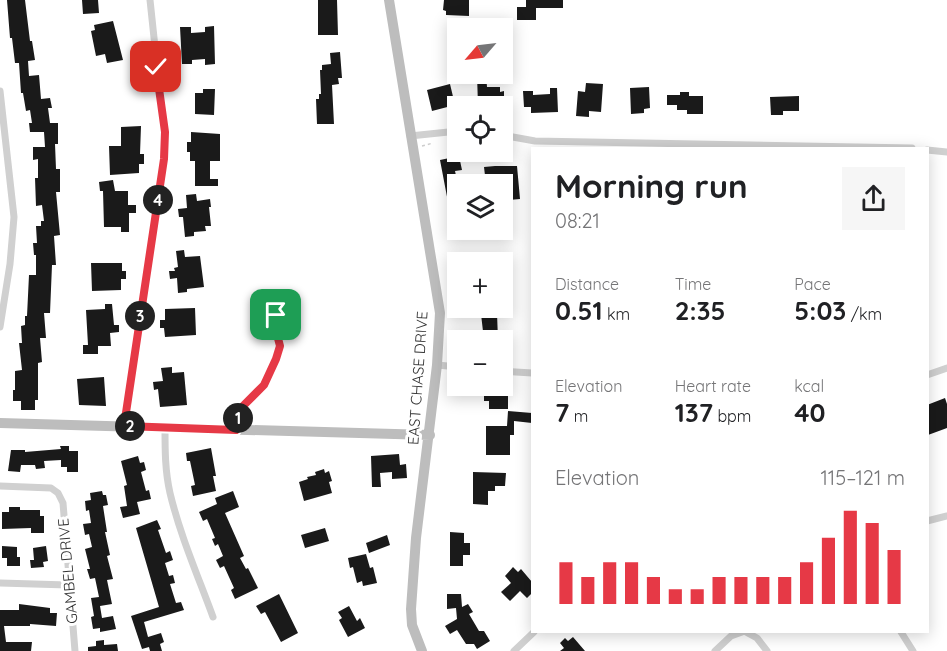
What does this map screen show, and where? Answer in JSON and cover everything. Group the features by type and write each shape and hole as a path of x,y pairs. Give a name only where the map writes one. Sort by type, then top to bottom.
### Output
{"street":[{"path":"124,426 164,159 165,132 150,0"},
{"name":"EAST CHASE DRIVE","path":"389,0 440,313 437,365 416,538 411,609 412,625 422,651"},
{"path":"0,92 4,167 14,217 10,264 0,327"},
{"path":"410,136 447,132"},
{"path":"513,137 535,141 858,147"},
{"path":"929,150 947,152"},
{"path":"0,264 10,264"},
{"path":"437,365 447,366"},
{"path":"929,374 947,368"},
{"path":"513,372 531,373"},
{"path":"0,423 430,435"},
{"path":"165,428 165,461 170,492 213,617"},
{"name":"GAMBEL DRIVE","path":"0,486 51,488 58,493 63,503 75,651"},
{"path":"929,520 947,516"},
{"path":"0,583 68,585"},
{"path":"514,651 533,633"},
{"path":"715,651 731,636 741,633"},
{"path":"746,633 757,638 767,651"},
{"path":"902,633 912,651"}],"lane":[{"path":"236,430 241,408 264,385 276,359 280,346 275,327 279,310"}],"building":[{"path":"7,0 25,0 30,41 32,41 35,60 28,61 29,76 39,75 41,99 50,98 52,108 48,108 50,123 58,123 58,144 55,144 56,169 60,169 60,192 56,192 60,235 54,236 56,265 52,265 50,313 44,313 46,338 40,338 42,362 38,363 38,400 35,400 35,410 21,410 21,401 13,401 13,390 15,390 15,371 22,370 19,343 22,343 21,326 25,325 25,316 27,316 29,275 36,275 36,255 34,255 33,243 37,243 36,226 41,226 41,221 44,221 42,205 36,206 35,178 38,178 38,159 33,160 33,147 45,147 44,132 30,132 29,123 32,123 30,110 26,111 23,93 21,93 19,63 15,63 12,38 10,38"},
{"path":"82,0 98,0 99,13 83,14"},
{"path":"318,0 337,0 338,35 318,35"},
{"path":"444,0 469,0 469,16 446,15 446,11 443,10"},
{"path":"526,0 563,0 563,8 536,8 536,20 517,20 517,7 526,7"},
{"path":"113,21 123,60 107,63 105,54 96,56 91,31 95,30 94,25"},
{"path":"214,26 215,64 205,65 205,59 192,60 192,64 182,64 180,27 191,27 191,33 205,32 205,27"},
{"path":"340,52 342,78 338,78 339,84 332,85 334,124 317,124 316,99 319,99 319,94 321,94 320,70 322,70 322,65 331,64 330,53"},
{"path":"586,83 603,84 601,112 589,111 589,117 576,116 578,91 585,92"},
{"path":"450,84 453,96 447,96 447,107 432,111 427,90"},
{"path":"477,84 500,87 500,92 504,91 504,96 478,96"},
{"path":"649,87 650,108 644,109 644,113 631,114 630,88"},
{"path":"550,88 557,88 558,112 531,113 531,107 524,107 523,91 533,91 533,95 550,94"},
{"path":"203,89 215,89 214,115 195,114 195,93 203,93"},
{"path":"680,92 689,92 689,96 703,96 703,114 687,114 687,110 677,110 677,105 667,105 667,95 680,95"},
{"path":"799,96 799,111 783,111 783,115 771,115 770,97"},
{"path":"141,126 140,154 144,154 144,164 139,164 139,173 110,175 109,146 121,146 121,127"},
{"path":"191,132 220,134 220,161 210,161 210,179 218,179 218,186 195,186 195,161 190,161 190,152 187,152 187,142 191,142"},
{"path":"447,159 447,162 460,162 462,170 455,171 456,174 447,174 447,197 440,160"},
{"path":"517,166 520,199 513,200 513,174 485,174 484,167"},
{"path":"113,180 115,191 128,191 128,205 136,205 136,213 129,213 129,232 121,232 121,227 104,227 103,191 100,191 99,182"},
{"path":"196,194 197,201 210,199 211,226 205,226 206,231 194,232 194,236 185,237 183,217 179,217 178,209 187,208 186,195"},
{"path":"184,250 185,257 200,256 204,287 187,289 187,292 178,293 177,278 170,279 169,271 175,271 174,268 178,267 176,251"},
{"path":"91,263 122,263 122,271 126,271 126,279 121,279 121,290 92,291"},
{"path":"105,304 112,304 114,325 119,325 119,332 110,333 111,346 98,346 98,354 83,354 83,345 88,345 86,310 105,309"},
{"path":"195,308 196,335 165,337 164,328 160,328 160,320 165,320 165,309"},
{"path":"481,318 497,318 498,330 483,330"},
{"path":"172,367 172,373 184,372 187,405 160,407 158,389 154,390 153,382 163,381 161,368"},
{"path":"104,377 106,406 79,405 77,379"},
{"path":"484,396 508,396 508,409 489,409 489,401 484,401"},
{"path":"945,398 947,404 947,428 929,435 929,404"},
{"path":"508,411 531,413 531,423 514,421 514,435 510,435 510,455 486,455 486,426 507,426"},
{"path":"60,446 69,446 69,451 78,451 78,472 67,472 67,467 61,467 61,460 44,461 45,468 36,469 35,465 21,465 20,472 8,471 11,450 25,450 25,452 61,449"},
{"path":"211,448 216,491 193,496 191,486 195,485 186,453"},
{"path":"399,454 400,465 406,464 407,478 392,479 392,472 380,473 381,487 372,487 371,456"},
{"path":"138,456 140,463 144,462 146,470 141,472 146,491 149,490 151,499 137,502 140,514 123,518 120,507 127,506 124,486 127,485 121,461"},
{"path":"324,469 325,473 329,471 332,493 304,501 299,482"},
{"path":"473,472 506,473 505,486 495,486 495,491 488,491 488,505 473,504"},
{"path":"102,491 103,495 106,495 108,505 103,506 110,555 107,556 113,579 107,580 112,604 100,606 102,618 113,616 116,629 100,632 100,628 93,629 91,617 94,616 91,598 99,597 95,578 90,579 87,569 90,569 85,549 92,547 89,534 85,535 83,524 91,523 85,501 91,500 90,493"},
{"path":"233,491 239,507 225,513 244,556 240,558 258,588 235,599 231,590 234,588 224,566 220,568 216,560 223,556 218,544 215,546 212,539 215,538 207,519 203,521 199,512 217,504 215,498"},
{"path":"9,507 20,507 20,510 40,510 40,516 44,516 44,533 31,533 31,528 2,529 2,512 9,512"},
{"path":"157,520 166,553 170,551 173,560 165,563 169,576 173,575 175,583 170,584 176,603 181,602 184,610 144,622 148,637 161,633 164,642 160,644 162,651 150,651 149,647 142,649 131,616 159,607 136,528"},
{"path":"325,528 329,541 305,548 301,535"},
{"path":"450,532 464,533 464,543 470,543 470,555 463,555 463,566 450,566"},
{"path":"387,535 390,545 369,553 366,543"},
{"path":"2,546 17,547 20,566 7,566 7,558 2,558"},
{"path":"46,546 48,561 43,562 44,567 31,568 30,560 34,560 33,548"},
{"path":"366,554 370,568 373,567 377,583 363,586 362,581 357,583 348,558"},
{"path":"513,567 518,572 521,569 531,581 531,594 527,598 520,591 510,601 501,592 511,583 505,576"},
{"path":"279,594 298,633 281,642 265,612 261,614 256,606"},
{"path":"447,594 461,594 462,607 468,604 473,612 469,614 479,631 484,631 490,641 477,649 474,644 466,644 457,630 450,634 445,626 457,619 456,608 447,609"},
{"path":"19,604 50,608 50,613 57,613 56,626 30,624 30,626 4,626 6,642 32,642 31,651 0,651 0,610 19,610"},
{"path":"349,606 357,621 360,618 365,628 348,637 339,620 342,618 338,612"},
{"path":"573,637 585,651 560,651 564,648 560,643 565,638 568,641"},
{"path":"104,640 104,645 117,644 118,651 88,651 88,647 96,646 96,641"}],"route":[{"path":"156,67 165,132 164,159 124,426 236,430 241,408 264,385 276,359 280,346 275,327 276,315"}]}
